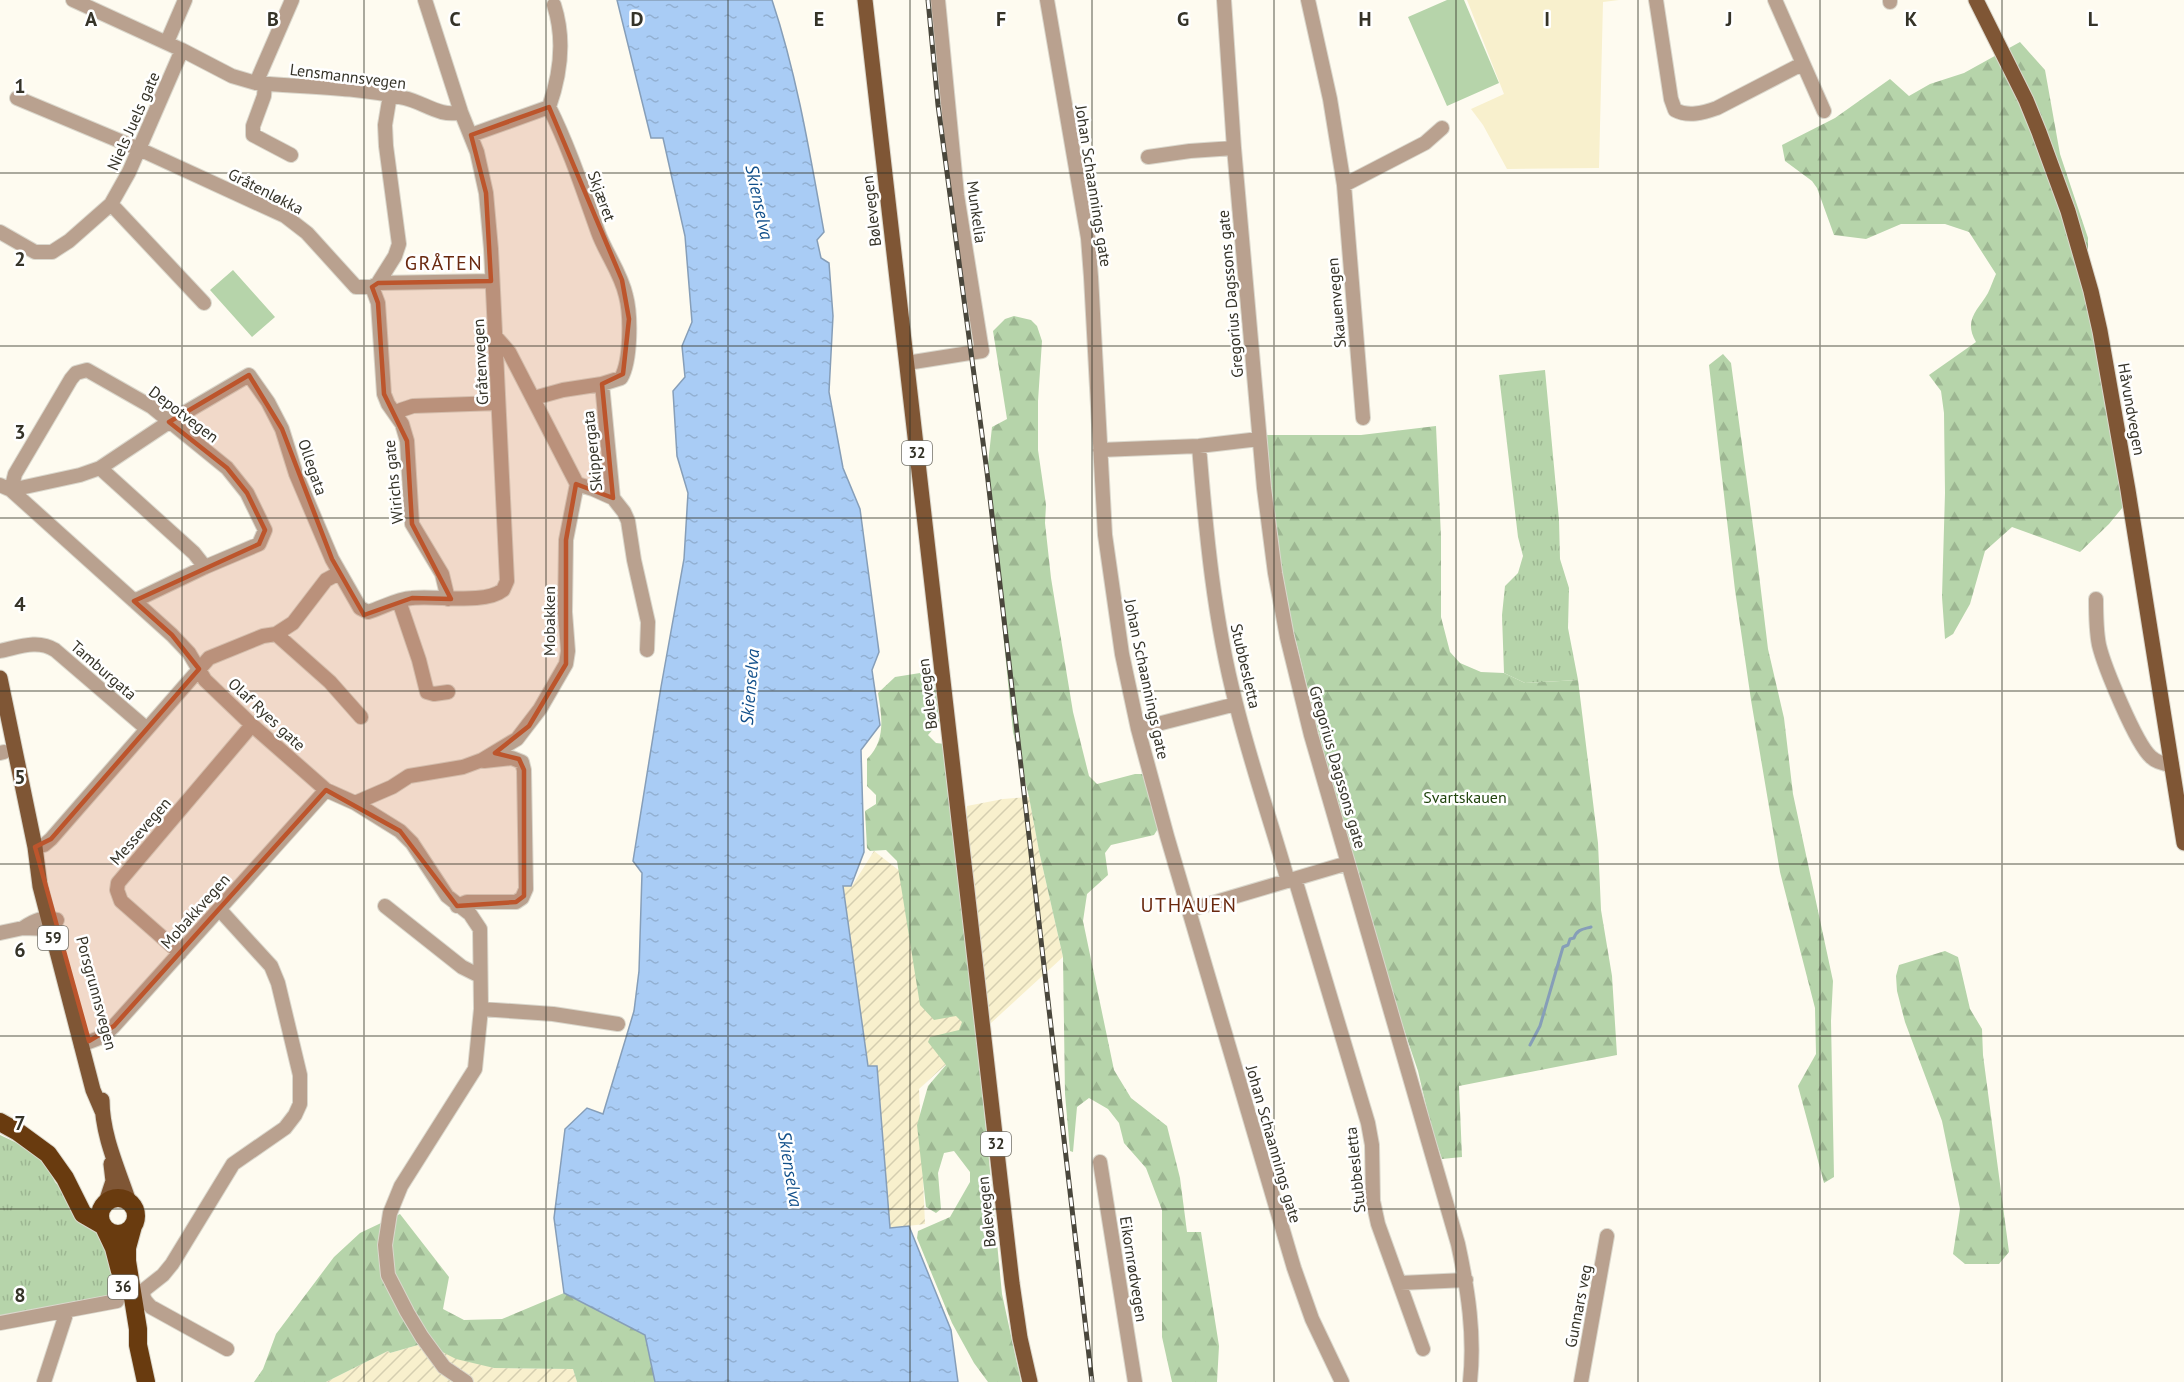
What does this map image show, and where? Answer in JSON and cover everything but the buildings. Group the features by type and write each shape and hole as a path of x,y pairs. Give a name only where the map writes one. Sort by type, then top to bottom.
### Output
{"highway":[{"name":"36","path":"0,1122 48,1154 71,1189 83,1214 103,1227"},
{"name":"36","path":"0,1130 26,1139"},
{"path":"71,1189 95,1202 119,1198 129,1202"},
{"name":"Porsgrunnsvegen","path":"105,1202 99,1215 114,1248 132,1332 138,1345"},
{"name":"Porsgrunnsvegen","path":"129,1202 135,1211 135,1221 126,1254 138,1329 138,1345 146,1382"},
{"path":"103,1227 119,1234 125,1233 133,1226"}],"main road":[{"name":"Bølevegen","path":"865,0 1012,1282 1020,1338 1030,1382"},
{"name":"Håvundvegen","path":"1976,0 2026,100 2039,132 2068,211 2091,291 2113,401 2184,843"},
{"name":"Porsgrunnsvegen","path":"0,678 52,922 85,1043 93,1090 102,1111 109,1144 113,1181 105,1202"},
{"name":"Porsgrunnsvegen","path":"109,1144 129,1202"}],"street":[{"name":"Lensmannsvegen","path":"73,0 232,75 260,83 390,95 415,101 444,114 461,112"},
{"path":"166,42 185,0"},
{"path":"260,83 291,0"},
{"name":"Gråtenvegen","path":"425,0 461,112 481,165 486,193 507,581 504,590 490,596 448,598"},
{"name":"Munkelia","path":"907,363 982,351 957,195 938,0"},
{"name":"Johan Schaannings gate","path":"1047,0 1088,238 1105,535 1122,654 1138,729 1297,1278 1312,1319 1342,1382"},
{"name":"Gregorius Dagssons gate","path":"1224,0 1259,440 1275,573 1287,637 1311,735 1438,1170 1466,1280 1471,1322 1470,1382"},
{"name":"Skauenvegen","path":"1308,0 1330,99 1344,185 1363,418"},
{"path":"1656,0 1671,99 1675,110 1682,113 1704,112 1717,108 1802,64"},
{"path":"1775,0 1824,111"},
{"path":"471,135 549,107 558,82 560,61 558,16 554,5"},
{"name":"Niels Juels gate","path":"0,232 35,252 52,252 69,241 111,204 139,149 183,50"},
{"name":"Lensmannsvegen","path":"260,83 264,96 253,135 291,155"},
{"path":"375,285 395,256 399,244 386,146 385,125 390,95"},
{"name":"Gråtenløkka","path":"17,98 139,149 285,216 307,232 356,287 491,281"},
{"name":"Skjæret","path":"549,107 586,196 599,235 622,280 627,298 629,319 623,374 617,380 602,384"},
{"path":"1344,185 1425,143 1442,128"},
{"path":"1148,157 1234,148"},
{"path":"111,204 204,303"},
{"name":"Wirichs gate","path":"375,285 384,394 407,441 412,524 442,574 448,598"},
{"path":"495,336 509,352 577,484 613,498"},
{"name":"Depotvegen","path":"6,487 71,379 82,370 93,373 152,407 226,468 247,493 265,530 259,544 134,601"},
{"name":"Ollegata","path":"169,422 249,375 268,402 282,429 296,474 339,573 364,611 372,611 399,601"},
{"name":"Skippergata","path":"534,398 562,390 602,384 613,498 624,512 628,522 648,622 647,650"},
{"path":"396,415 401,410 413,406 498,403"},
{"path":"6,487 80,476 100,468 169,422"},
{"path":"1100,450 1199,446 1259,440"},
{"name":"Stubbesletta","path":"1199,446 1208,554 1218,621 1236,704 1368,1123 1372,1145 1373,1201 1378,1224 1423,1350"},
{"path":"100,468 194,553 205,567"},
{"name":"Mobakken","path":"355,803 408,776 463,767 482,760 517,739 529,726 566,664 568,651 565,612 566,540 577,484"},
{"name":"Olaf Ryes gate","path":"6,487 172,635 189,653 205,680 326,790 355,803 400,831 412,843 436,881 457,906 470,914 480,929 481,1009 475,1069 401,1186 390,1213 385,1245 388,1275 412,1320 444,1367 466,1382"},
{"path":"35,849 44,845 51,838 209,658 263,636 276,634 294,623 326,580 339,573"},
{"path":"448,598 412,598 399,601 427,692 434,694 448,692"},
{"path":"2096,599 2099,645 2107,672 2121,703 2149,755 2162,764 2172,765"},
{"path":"276,634 330,682 361,717"},
{"name":"Tamburgata","path":"0,651 40,643 47,645 147,729"},
{"path":"1138,729 1236,704"},
{"name":"Messevegen","path":"180,953 121,902 117,890 118,883 252,725"},
{"name":"Mobakken","path":"457,906 466,902 519,901 525,894 525,794 522,762 512,758 488,762 482,760"},
{"name":"Mobakkvegen","path":"85,1043 102,1037 114,1026 326,790"},
{"path":"1189,910 1348,863"},
{"path":"385,906 462,967 480,976"},
{"path":"219,910 271,966 278,983 300,1075 300,1104 285,1128 239,1159 228,1170 186,1245 163,1275 144,1290 142,1296 151,1307 227,1349"},
{"path":"0,933 23,928 33,921 52,922"},
{"path":"481,1009 553,1014 618,1024"},
{"name":"Eikornrødvegen","path":"1100,1162 1135,1382"},
{"name":"Gunnars veg","path":"1581,1382 1607,1236"},
{"path":"1400,1283 1466,1280"},
{"path":"0,1323 117,1301"},
{"path":"44,1382 67,1311"}],"highlighted area":[{"path":"549,107 622,280 629,319 623,374 602,384 613,498 576,484 566,540 566,664 529,726 495,753 519,759 524,770 524,896 516,902 457,906 400,831 326,790 114,1026 89,1041 35,847 51,839 199,669 172,635 134,601 259,544 265,530 247,493 227,468 169,422 249,375 282,429 332,559 364,615 412,598 451,599 412,524 407,441 384,394 378,303 372,287 378,283 491,281 486,193 471,135"}],"shaded area":[{"path":"1467,0 1619,0 1603,2 1599,168 1507,169 1483,125 1471,109 1504,94"},
{"path":"1029,797 1063,957 919,1089 925,1224 890,1228 877,1066 868,1066 843,886 852,886 874,851 901,872 960,869 967,806"},
{"path":"425,1343 494,1368 573,1369 577,1382 326,1382 388,1351 390,1353"}],"green space":[{"path":"1447,0 1464,0 1499,83 1447,106 1408,17"},
{"path":"2020,42 2045,70 2060,154 2088,238 2088,260 2127,502 2109,524 2080,552 2012,527 1985,551 1970,604 1953,634 1945,639 1942,597 1945,493 1944,413 1941,391 1929,375 1976,342 1972,334 1971,321 1988,293 1996,274 1969,232 1945,224 1901,224 1866,239 1834,235 1817,188 1812,181 1785,161 1782,145 1835,118 1890,79 1909,96 1930,84 1964,73"},
{"path":"233,270 275,317 252,337 210,290"},
{"path":"1014,316 1031,320 1037,326 1042,341 1038,450 1046,505 1045,523 1051,578 1073,712 1089,776 1097,784 1143,774 1159,827 1154,835 1111,845 1105,853 1108,875 1087,894 1083,921 1114,1070 1131,1098 1167,1126 1180,1178 1187,1232 1201,1232 1219,1346 1217,1382 1172,1382 1162,1337 1162,1210 1146,1168 1124,1143 1119,1123 1108,1109 1089,1098 1077,1107 1073,1152 1070,1151 1065,1094 1063,957 1013,732 987,473 992,427 1007,419 993,331 1005,319"},
{"path":"1723,354 1731,363 1768,649 1784,718 1793,794 1833,981 1831,1021 1834,1177 1824,1183 1798,1086 1816,1054 1815,1008 1780,872 1735,590 1709,365"},
{"path":"1545,370 1559,520 1560,559 1569,588 1568,628 1578,680 1525,683 1504,673 1502,615 1505,586 1518,573 1523,556 1518,537 1499,375"},
{"name":"Svartskauen","path":"1436,426 1441,537 1441,617 1450,652 1460,663 1481,672 1504,673 1525,683 1578,680 1598,843 1601,910 1612,976 1617,1055 1459,1086 1462,1157 1442,1159 1431,1127 1418,1071 1395,1003 1335,799 1279,573 1263,435 1361,435"},
{"path":"920,673 932,676 936,686 941,720 928,735 936,743 945,744 962,883 1002,1294 1021,1382 988,1382 974,1363 952,1323 917,1238 918,1231 950,1217 970,1182 970,1172 954,1151 944,1153 938,1173 941,1209 936,1213 926,1207 917,1125 928,1086 946,1065 928,1042 930,1037 959,1030 962,1022 956,1016 934,1020 920,1005 897,861 886,850 870,851 867,848 865,811 876,804 876,795 867,786 867,759 880,737 878,693 895,677"},
{"path":"1945,951 1958,957 1970,1009 1982,1029 1983,1055 2009,1252 1999,1264 1965,1264 1953,1254 1960,1209 1942,1121 1905,1022 1897,991 1896,976 1899,965"},
{"path":"0,1135 34,1151 45,1162 55,1182 108,1245 118,1283 117,1301 0,1322"},
{"path":"400,1214 449,1277 443,1309 464,1320 502,1319 564,1293 645,1335 655,1382 577,1382 573,1369 494,1368 456,1359 425,1343 390,1353 388,1351 326,1382 254,1382 263,1369 276,1334 334,1257 360,1233"}],"water":[{"name":"Skienselva","path":"617,0 772,0 789,57 824,232 817,240 821,258 829,263 833,316 829,392 843,468 860,509 879,652 872,670 880,725 861,750 864,852 851,886 843,886 868,1066 877,1066 890,1228 909,1226 951,1330 958,1382 655,1382 645,1335 564,1293 554,1218 565,1129 587,1108 603,1114 634,1011 639,971 642,873 633,861 684,559 688,493 677,456 673,391 685,377 682,346 692,322 685,236 663,138 651,138"}],"waterway":[{"path":"1530,1045 1540,1026 1563,947 1568,945 1570,939 1574,938 1579,931 1591,927"}],"railway":[{"path":"928,0 938,105 987,472 1092,1382"}],"district":[{"name":"GRÅTEN","path":"444,263"},
{"name":"UTHAUEN","path":"1189,905"}]}
